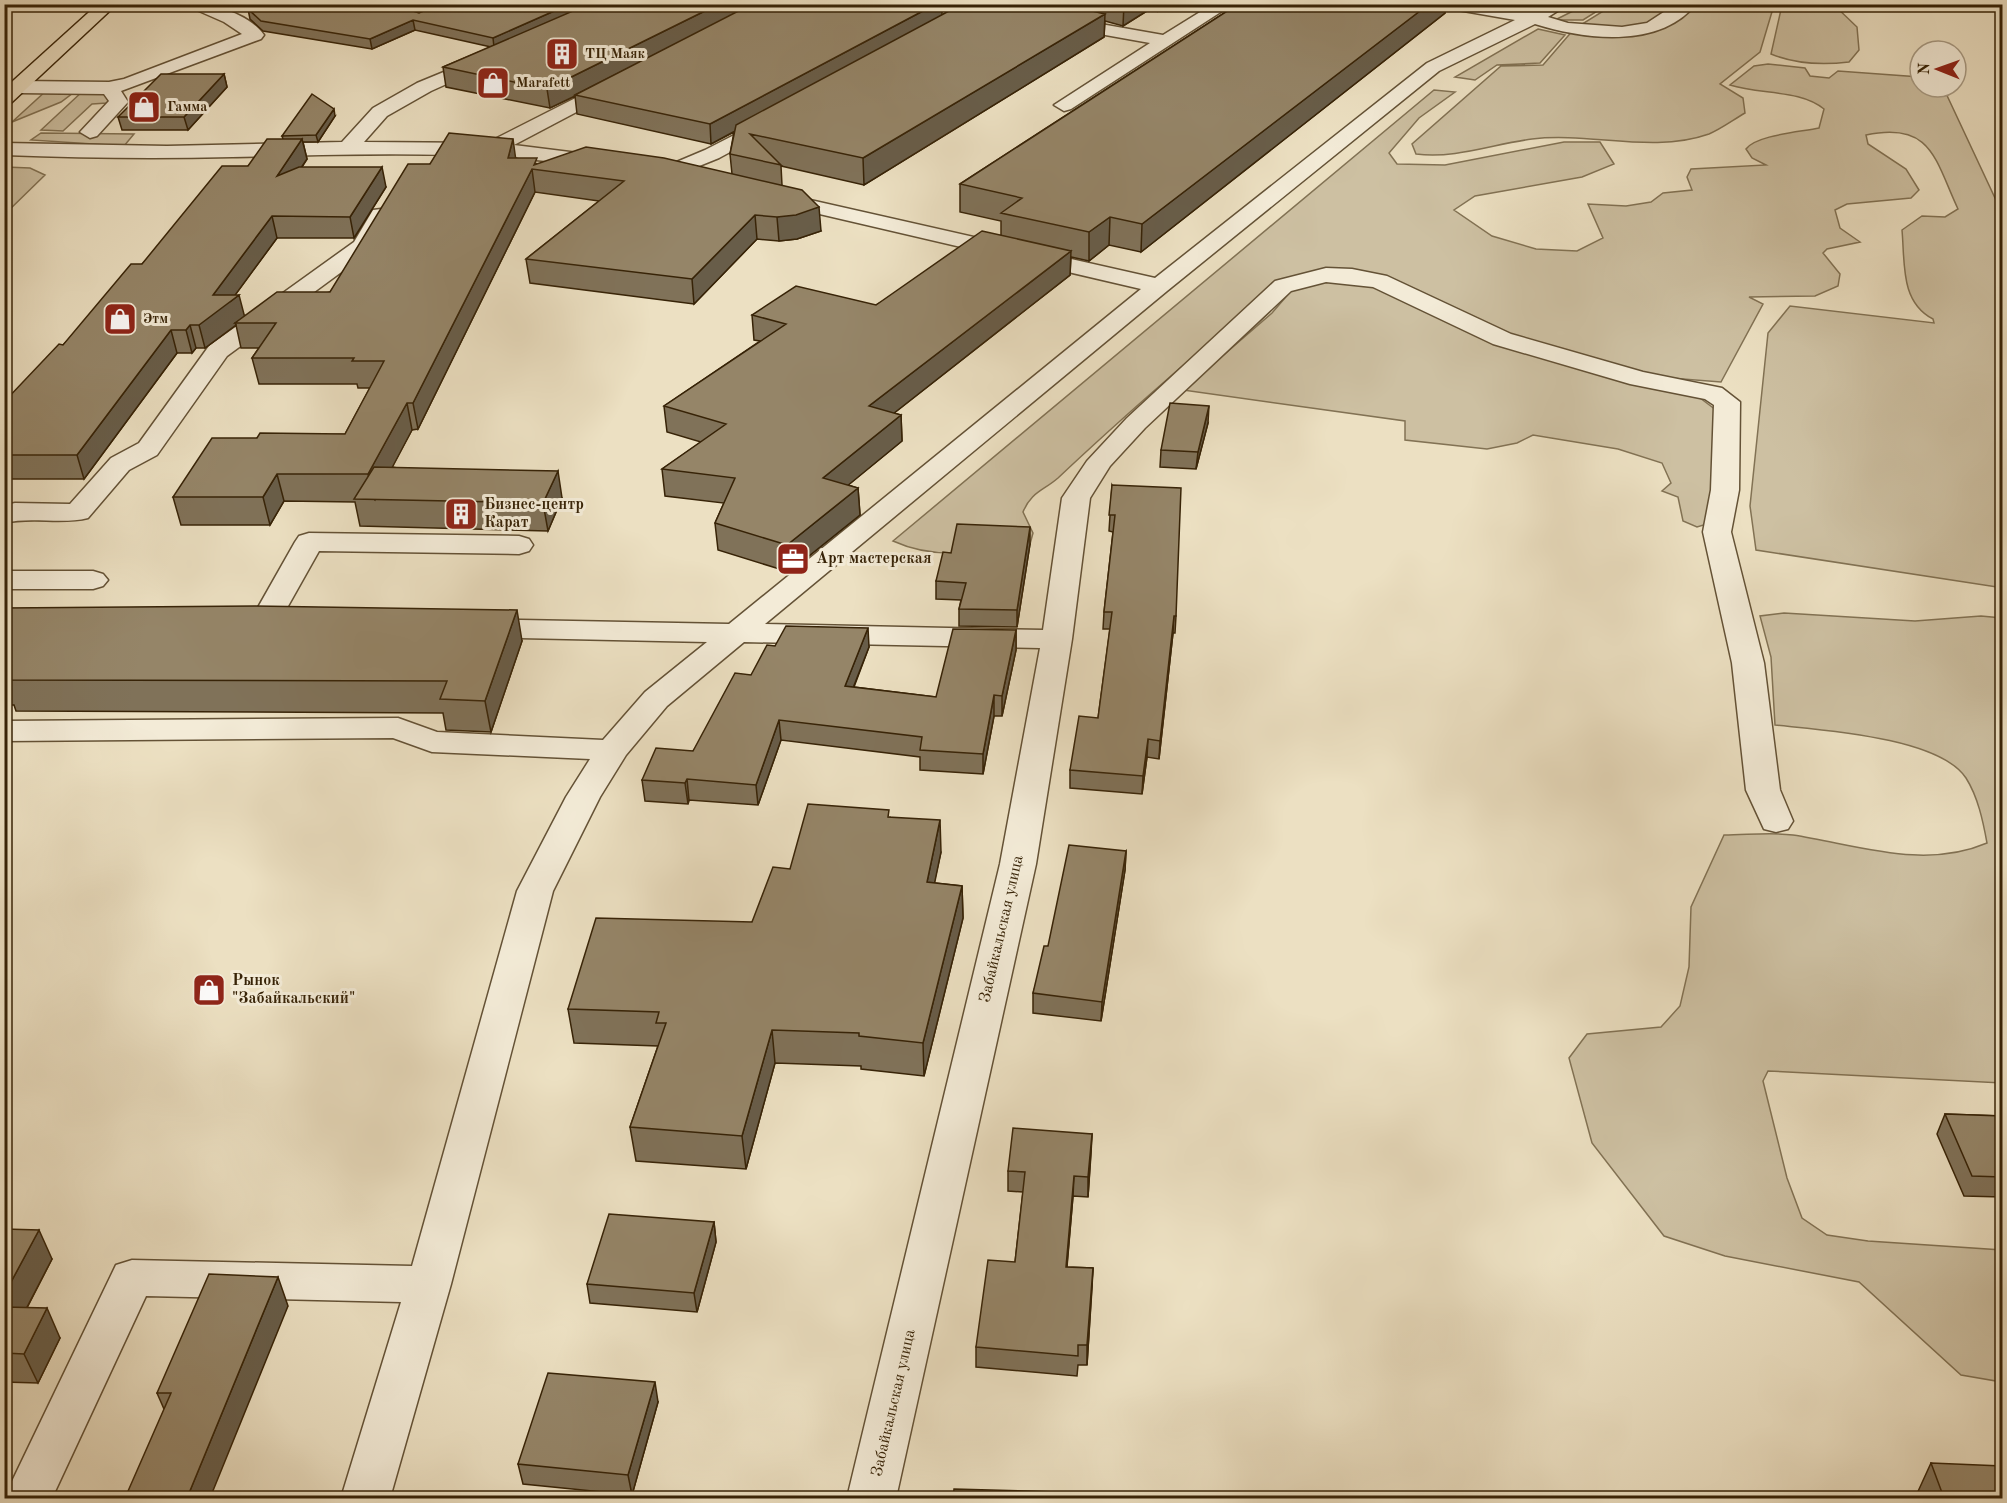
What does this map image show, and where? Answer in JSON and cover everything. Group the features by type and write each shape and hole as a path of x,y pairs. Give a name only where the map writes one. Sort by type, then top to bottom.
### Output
{"main road":[{"path":"15,84 109,4"}],"street":[{"path":"15,84 109,88 129,84 255,35 230,18 191,4"},
{"path":"1064,105 1225,4"},
{"path":"1452,4 1533,18 1567,28 1622,32 1652,28 1688,4"},
{"path":"366,1498 429,1284 535,891 583,797 612,750 656,699 1160,286 1433,68 1561,4"},
{"path":"1042,15 1065,23 1166,41"},
{"path":"347,148 380,112 424,87 498,55"},
{"path":"494,147 630,77"},
{"path":"90,132 119,102 109,88"},
{"path":"667,173 712,154 784,114"},
{"path":"4,149 110,154 347,148 418,157 494,147 565,154 702,181"},
{"path":"760,195 1160,286"},
{"path":"4,515 15,511 78,512 120,464 148,449 218,351 362,246 393,196"},
{"name":"Забайкальская улица","path":"872,1498 1018,864 1057,639 1076,498 1100,461 1283,286 1326,275 1352,276 1379,281 1502,339 1639,379 1713,393 1727,402 1725,490 1717,532 1726,579 1748,663 1763,790 1776,821"},
{"path":"299,625 251,625 309,542 519,545"},
{"path":"4,580 93,580"},
{"path":"442,627 741,631 1057,639"},
{"path":"4,730 398,728 432,742 612,750"},
{"path":"28,1498 132,1278 429,1284"}],"shaded area":[{"path":"1585,5 1607,5 1583,20 1555,20"},
{"path":"1613,5 1774,5 1760,52 1720,84 1743,98 1745,113 1714,132 1687,140 1644,143 1577,138 1532,139 1460,153 1416,154 1412,144 1501,66 1543,65 1574,29"},
{"path":"1782,5 1834,5 1857,27 1859,50 1849,62 1829,63 1799,62 1771,54"},
{"path":"1538,29 1565,35 1540,63 1497,65 1475,80 1455,77"},
{"path":"1768,64 1805,68 1810,76 1829,78 1838,71 1908,76 1908,99 1949,99 2002,213 2002,542 2000,542 2002,585 1997,587 1756,550 1750,506 1768,333 1790,306 1934,323 1933,319 1922,312 1909,292 1904,268 1902,230 1922,216 1945,217 1958,209 1936,160 1928,148 1918,139 1905,134 1888,132 1866,135 1868,144 1906,169 1919,190 1911,198 1847,204 1835,210 1840,228 1860,242 1827,249 1823,253 1840,274 1838,286 1815,296 1749,297 1763,304 1721,382 1657,377 1557,351 1338,270 1306,273 1277,285 1139,404 1058,478 1034,496 1023,512 1033,533 1030,544 978,552 944,553 910,547 893,541 1434,90 1455,92 1419,118 1389,153 1397,164 1445,165 1564,142 1600,142 1614,164 1582,177 1475,196 1454,210 1492,236 1536,249 1577,251 1603,238 1588,204 1626,206 1651,202 1663,193 1692,190 1687,177 1691,169 1766,165 1752,158 1746,149 1751,144 1769,137 1819,128 1824,109 1814,103 1792,95 1730,85 1754,66"},
{"path":"47,90 77,90 61,102 12,122"},
{"path":"84,90 104,93 109,101 92,104 63,131 41,130"},
{"path":"41,133 134,134 124,146 31,140"},
{"path":"5,167 30,168 45,175 5,214"},
{"path":"1359,279 1424,306 1696,395 1716,410 1715,482 1707,524 1697,527 1683,521 1678,497 1662,491 1671,483 1662,463 1618,449 1533,435 1517,443 1487,449 1405,440 1405,421 1183,390 1272,313 1291,291 1303,284"},
{"path":"1784,613 1915,621 1981,616 2002,618 2002,1083 1768,1071 1763,1081 1787,1178 1802,1218 1827,1235 1868,1241 2002,1250 2002,1382 1961,1375 1859,1282 1725,1256 1664,1236 1592,1143 1569,1058 1587,1034 1661,1027 1680,1006 1689,967 1691,907 1724,835 1793,835 1866,849 1915,855 1939,855 1963,851 1987,843 1974,793 1966,778 1952,764 1931,753 1878,738 1775,725 1771,657 1760,616"}],"building":[{"path":"266,4 391,4 419,13 441,4 570,4 493,38 413,20 370,39 261,21 248,9"},
{"name":"ТЦ Маяк","path":"589,4 719,4 547,89 443,67"},
{"path":"752,4 936,4 710,124 575,95"},
{"path":"962,4 1062,4 1105,14 863,158 750,134 781,165 730,154 736,125"},
{"path":"1238,4 1429,4 1142,224 1110,217 1089,232 1001,213 1022,198 960,184"},
{"path":"161,74 224,74 184,117 118,117"},
{"path":"312,94 334,109 316,135 282,136"},
{"path":"449,133 513,139 508,158 537,158 534,165 586,147 664,158 802,190 819,207 796,215 777,217 755,215 692,279 526,259 624,181 532,169 413,403 407,403 368,474 277,474 263,497 173,497 212,438 257,438 260,433 345,434 384,361 352,361 354,358 252,358 276,323 235,323 277,292 330,292 408,164 430,164"},
{"path":"267,139 302,139 277,176 299,167 382,167 350,217 272,216 213,295 239,295 199,325 190,325 186,330 171,330 77,455 4,455 4,402 59,344 63,345 131,264 142,264 222,166 248,166"},
{"path":"982,231 1071,251 869,406 901,415 823,478 858,488 787,545 715,523 735,478 662,469 726,424 664,406 786,324 752,315 796,286 876,305"},
{"path":"1170,403 1209,406 1198,452 1161,450"},
{"path":"374,467 558,471 543,503 354,499"},
{"path":"1112,485 1181,488 1176,616 1174,616 1160,741 1148,739 1143,776 1070,770 1079,716 1098,718 1112,612 1104,612 1115,515 1109,515"},
{"path":"957,524 1030,527 1017,610 959,609 966,583 936,581 943,552 951,553"},
{"path":"255,606 517,610 485,701 440,699 447,681 5,680 9,674 4,674 4,608"},
{"path":"786,626 868,628 845,686 936,697 953,629 1016,630 1002,696 994,695 983,754 920,750 922,737 779,720 756,785 687,779 685,783 642,780 656,748 693,751 735,673 751,675 767,645 775,646"},
{"path":"808,804 889,810 888,817 940,820 927,882 962,886 923,1043 859,1036 859,1033 772,1030 742,1136 630,1127 666,1023 656,1023 659,1012 568,1009 596,918 752,922 773,867 790,869"},
{"path":"1069,845 1126,851 1102,1002 1033,993 1044,946 1048,946"},
{"path":"1945,1114 2002,1116 2002,1177 1972,1176"},
{"path":"1013,1128 1092,1134 1088,1177 1074,1176 1066,1267 1093,1268 1087,1345 1078,1345 1078,1356 976,1347 988,1260 1015,1262 1025,1172 1008,1171"},
{"path":"609,1214 714,1222 694,1293 587,1284"},
{"path":"4,1229 39,1230 4,1295"},
{"path":"209,1274 278,1277 187,1498 125,1498 171,1393 157,1393"},
{"path":"4,1307 47,1308 24,1354 4,1353"},
{"path":"548,1373 655,1382 628,1475 518,1464"},
{"path":"1931,1463 2002,1466 2002,1498 1944,1498"},
{"path":"954,1489 1058,1492 1058,1498 953,1498"}],"place":[{"name":"ТЦ Маяк","path":"562,54"},
{"name":"Marafett","path":"493,83"},
{"name":"Гамма","path":"144,107"},
{"name":"Этм","path":"120,319"},
{"name":"Бизнес-центр Карат","path":"461,514"},
{"name":"Арт мастерская","path":"793,559"},
{"name":"Рынок \"Забайкальский\"","path":"209,990"}]}
